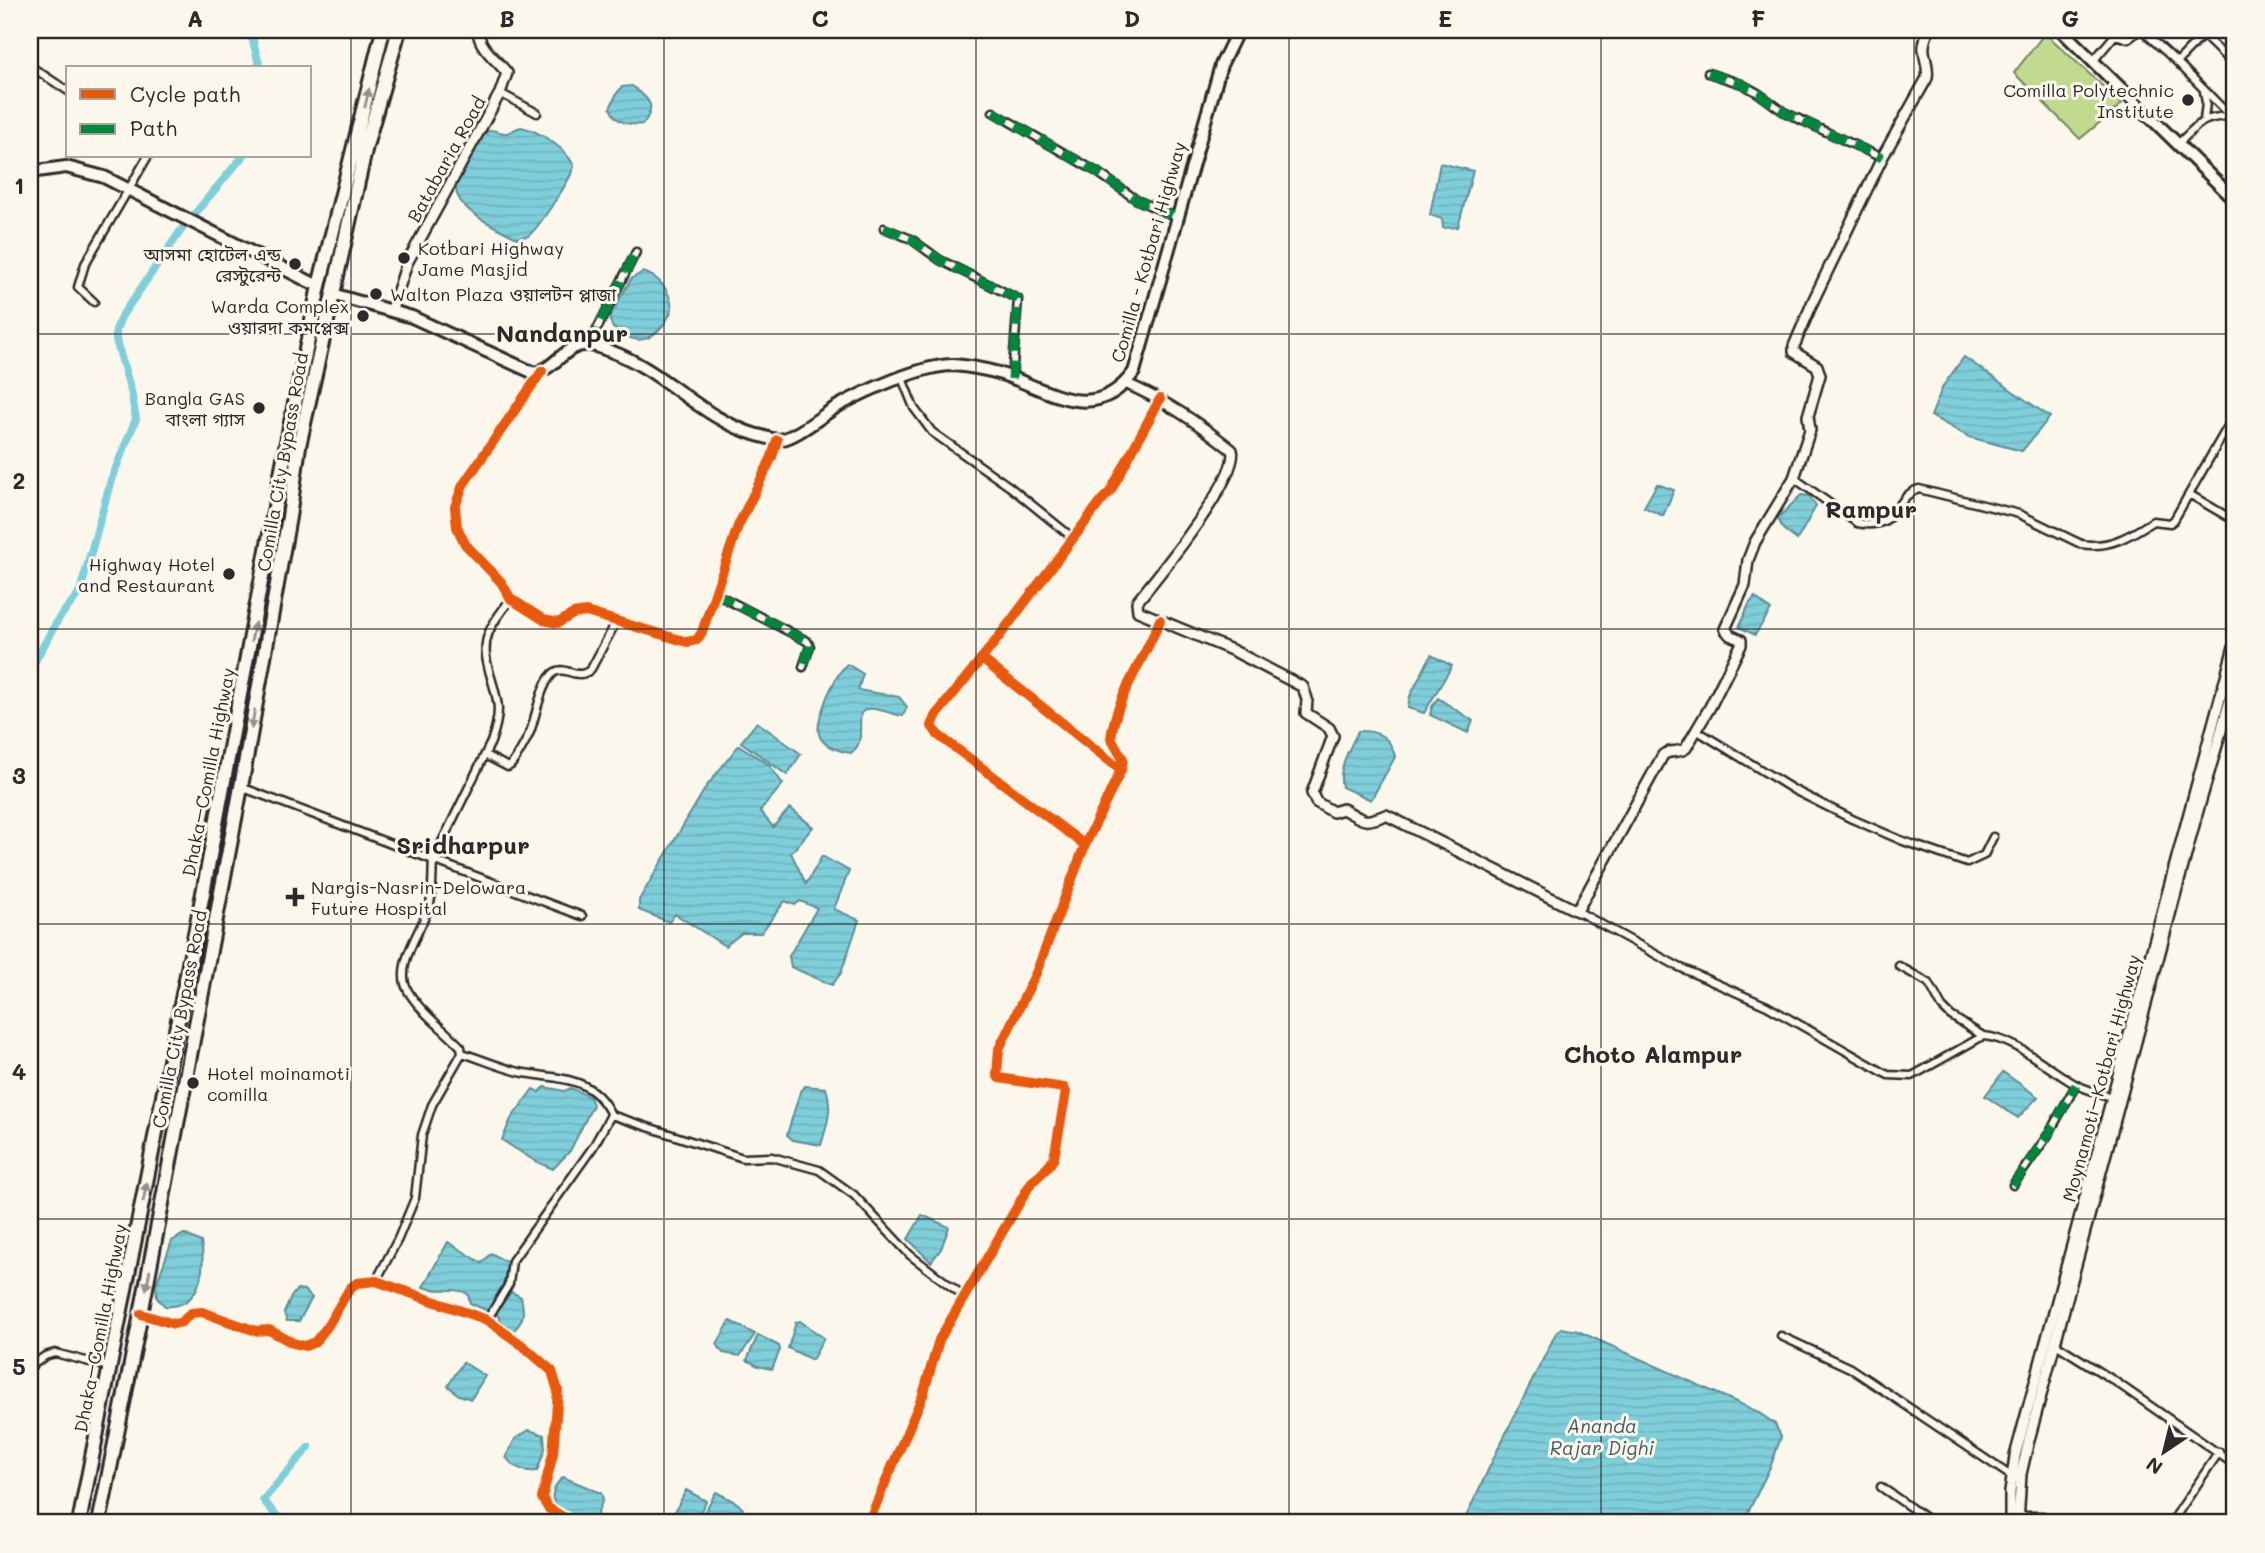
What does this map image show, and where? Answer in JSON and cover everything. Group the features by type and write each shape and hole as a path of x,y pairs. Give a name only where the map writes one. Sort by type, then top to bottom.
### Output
{"highway":[{"name":"Dhaka–Comilla Highway","path":"79,1523 256,617 283,461 319,286 361,145 383,30"},
{"name":"Comilla City Bypass Road","path":"99,1523 241,788 297,463 361,145 399,30"},
{"path":"348,144 361,145 371,154 303,460 297,463 283,461 277,455 312,283 344,147 348,144"}],"main road":[{"name":"Batabaria Road","path":"391,309 407,263 500,93 507,73 483,45 478,30"},
{"name":"Comilla - Kotbari Highway","path":"777,440 789,437 838,406 902,378 953,365 995,372 1066,400 1079,402 1113,392 1125,383 1134,372 1221,65 1238,30"},
{"path":"1125,383 1160,399 1197,422 1232,450 1233,455 1224,482 1177,552 1137,603 1138,611 1234,651 1303,687 1307,699 1306,713 1329,728 1333,736 1312,793 1316,802 1333,812 1343,809 1366,822 1386,815 1577,911 1663,755 1682,751 1742,643 1725,629 1745,584 1748,559 1755,542 1794,478 1810,430 1808,416 1820,375 1817,366 1794,352 1794,346 1882,158 1927,78 1928,70 1922,50 1929,30"},
{"path":"2061,30 2235,200"},
{"path":"30,172 76,169 104,177 312,283"},
{"path":"2226,190 2235,181"},
{"path":"339,296 391,309 460,337 534,373 542,372 572,348 589,345 624,356 650,370 701,407 737,428 777,440"},
{"name":"Moynamoti–Kotbari Highway","path":"2018,1520 2021,1474 2051,1342 2112,1097 2235,643"},
{"name":"Moynamoti–Kotbari Highway","path":"2010,1523 2011,1476 2235,683"}],"street":[{"path":"2094,60 2114,33 2128,39 2141,30 2233,118"},
{"path":"2177,62 2206,32 2235,66"},
{"path":"30,66 66,90"},
{"path":"1707,73 1742,84 1784,112 1882,158"},
{"path":"2203,88 2206,103 2204,120"},
{"path":"500,93 537,113"},
{"path":"993,112 1097,172 1137,200 1176,217"},
{"path":"2179,143 2210,117 2233,118"},
{"path":"94,302 78,287 85,264 147,158"},
{"path":"884,228 911,239 940,260 1018,299 1012,379"},
{"path":"589,345 636,252"},
{"path":"542,372 463,485 455,507 457,527 465,544 500,582 511,599 544,620 558,623 573,614 586,612 687,642 697,640 716,594 738,526 772,457 777,440"},
{"path":"902,378 914,408 932,432 1010,487 1073,538"},
{"path":"1085,845 938,735 932,726 937,715 1118,481 1160,399"},
{"path":"1794,478 1857,523 1868,525 1889,519 1909,494 1919,489 2019,514 2081,544 2091,546 2120,541 2153,520 2170,523 2235,414"},
{"path":"2189,494 2235,521"},
{"path":"716,594 807,641 810,646 803,667"},
{"path":"376,1281 415,1198 422,1135 432,1105 461,1053 461,1047 416,1003 406,988 404,974 409,947 422,927 430,901 433,860 485,755 497,724 498,707 486,646 489,632 511,599"},
{"path":"868,1523 923,1395 939,1340 1031,1183 1052,1163 1057,1149 1066,1092 1064,1088 999,1078 999,1049 1036,973 1085,845 1121,770 1123,759 1111,738 1114,722 1160,620"},
{"path":"485,755 508,768 511,765 528,735 540,697 550,678 555,672 561,671 586,674 616,622"},
{"path":"982,659 1121,770"},
{"path":"1696,730 1794,790 1903,841 1966,863 1984,855 1993,837"},
{"path":"241,788 583,916"},
{"path":"1577,911 1679,967 1767,1006 1888,1075 1912,1076 1983,1036"},
{"path":"1899,966 1929,983 1942,1007 1951,1016 1983,1036 1992,1037 2039,1059 2077,1085 2112,1097"},
{"path":"461,1053 523,1073 554,1075 571,1080 604,1100 611,1115 744,1158 772,1157 819,1170 853,1195 910,1255 965,1297"},
{"path":"2013,1185 2048,1135 2077,1085"},
{"path":"487,1320 509,1284 512,1261 593,1147 611,1115"},
{"path":"141,1314 174,1324 182,1322 191,1313 202,1312 256,1331 269,1330 293,1343 305,1346 315,1342 327,1327 350,1288 357,1283 376,1281 487,1320 552,1371 558,1391 553,1454 542,1498 548,1508 573,1523"},
{"path":"1781,1336 1850,1368 2011,1476"},
{"path":"2051,1342 2235,1465"},
{"path":"30,1367 45,1356 55,1353 111,1367"},
{"path":"2171,1523 2218,1452"},
{"path":"1881,1487 1933,1523"},
{"path":"2018,1520 2043,1516 2056,1523"}],"green space":[{"path":"2045,33 2122,104 2080,139 2014,73"}],"water":[{"path":"632,86 649,102 650,111 643,124 623,122 610,108 622,87"},
{"path":"521,127 551,141 565,153 574,166 561,192 539,224 528,236 517,238 469,210 457,194 456,185 484,134 492,130 507,133"},
{"path":"1440,163 1473,171 1458,227 1443,228 1442,219 1430,215"},
{"path":"643,272 654,277 663,286 672,308 658,331 641,340 613,328 609,318 631,279"},
{"path":"1964,357 2050,417 2022,451 1969,437 1931,416 1943,386"},
{"path":"1657,484 1674,490 1663,516 1644,507"},
{"path":"1801,495 1809,496 1816,506 1797,540 1783,529 1778,518"},
{"path":"1755,597 1771,610 1755,635 1739,627"},
{"path":"1431,655 1452,666 1424,713 1408,708 1410,696"},
{"path":"847,664 863,674 858,690 899,697 907,707 903,716 876,709 863,711 859,741 851,753 828,746 819,734 820,718 827,697"},
{"path":"1438,698 1473,721 1468,733 1430,715"},
{"path":"757,722 801,754 787,775 741,742"},
{"path":"1358,731 1382,736 1390,744 1395,757 1371,800 1342,787 1343,766"},
{"path":"739,745 769,765 783,784 760,811 773,827 790,808 813,827 791,853 806,884 822,856 849,871 834,909 859,920 841,973 832,985 791,967 789,956 817,908 800,901 795,905 785,901 761,933 742,933 725,946 675,914 669,922 639,910 639,900 706,787"},
{"path":"2003,1072 2038,1097 2018,1118 1985,1096"},
{"path":"805,1086 826,1088 828,1095 828,1117 821,1145 793,1140 787,1135 800,1092"},
{"path":"545,1087 564,1091 571,1088 590,1097 593,1105 570,1151 553,1169 502,1140 511,1119 533,1089 539,1092"},
{"path":"922,1215 949,1227 941,1249 931,1262 908,1239"},
{"path":"184,1234 201,1242 201,1275 198,1286 186,1301 165,1306 157,1298 156,1285 172,1241"},
{"path":"448,1242 482,1263 491,1253 508,1263 502,1290 488,1311 470,1303 468,1294 463,1292 423,1287"},
{"path":"297,1289 304,1290 312,1298 299,1321 287,1321 284,1313"},
{"path":"511,1292 521,1297 523,1307 522,1319 514,1330 506,1329 496,1313"},
{"path":"730,1321 755,1334 740,1356 723,1353 717,1344"},
{"path":"800,1321 824,1338 812,1360 788,1348 796,1322"},
{"name":"Ananda Rajar Dighi","path":"1561,1328 1578,1331 1756,1411 1775,1424 1781,1437 1771,1465 1743,1523 1463,1523 1556,1333"},
{"path":"758,1335 779,1346 780,1350 772,1369 747,1360"},
{"path":"463,1362 485,1376 471,1399 459,1395 448,1386"},
{"path":"529,1430 544,1435 545,1449 537,1471 520,1468 506,1457 515,1439"},
{"path":"563,1477 601,1493 603,1499 594,1523 566,1515 554,1503 556,1486"},
{"path":"686,1490 706,1501 695,1523 672,1523 670,1521"},
{"path":"716,1492 743,1509 734,1523 698,1523"}],"waterway":[{"path":"250,30 259,66"},
{"path":"30,670 59,618 80,592 111,480 136,419 116,340 116,330 121,317 182,229 241,158"},
{"path":"283,1523 263,1500 309,1447"}],"marked path":[{"path":"1708,73 1742,84 1784,112 1882,158"},
{"path":"993,112 1097,172 1137,200 1176,217"},
{"path":"884,228 911,239 940,260 1018,299 1012,379"},
{"path":"589,345 636,252"},
{"path":"716,594 807,641 810,646 803,667"},
{"path":"2013,1185 2048,1135 2076,1085"}],"cycle path":[{"path":"542,371 463,485 455,507 457,527 465,544 501,582 511,599 544,620 558,623 573,614 586,612 687,642 697,640 738,526 772,457 777,440"},
{"path":"1160,399 1110,492 937,714 932,726 938,735 1085,845 1121,770 1123,759 1111,738 1114,722 1125,692 1160,620"},
{"path":"982,659 1121,770"},
{"path":"868,1523 923,1395 939,1340 1031,1183 1054,1158 1066,1092 1064,1088 999,1078 999,1049 1036,973 1085,845"},
{"path":"141,1314 174,1324 182,1322 191,1313 202,1312 256,1331 269,1330 293,1343 305,1346 315,1342 327,1327 350,1288 357,1283 376,1281 487,1320 552,1371 558,1391 553,1454 542,1498 548,1508 573,1523"}],"place":[{"name":"Comilla Polytechnic Institute","path":"2188,100"},
{"name":"Kotbari Highway Jame Masjid","path":"404,258"},
{"name":"আসমা হোটেল এন্ড রেস্টুরেন্ট","path":"295,264"},
{"name":"Walton Plaza ওয়ালটন প্লাজা","path":"376,294"},
{"name":"Warda Complex ওয়ারদা কমপ্লেক্স","path":"363,316"},
{"name":"Bangla GAS বাংলা গ্যাস","path":"259,408"},
{"name":"Highway Hotel and Restaurant","path":"229,574"},
{"name":"Nargis-Nasrin-Delowara Future Hospital","path":"295,897"},
{"name":"Hotel moinamoti comilla","path":"193,1083"}],"district":[{"name":"Nandanpur","path":"562,332"},
{"name":"Rampur","path":"1871,508"},
{"name":"Sridharpur","path":"463,844"},
{"name":"Choto Alampur","path":"1653,1053"}]}
